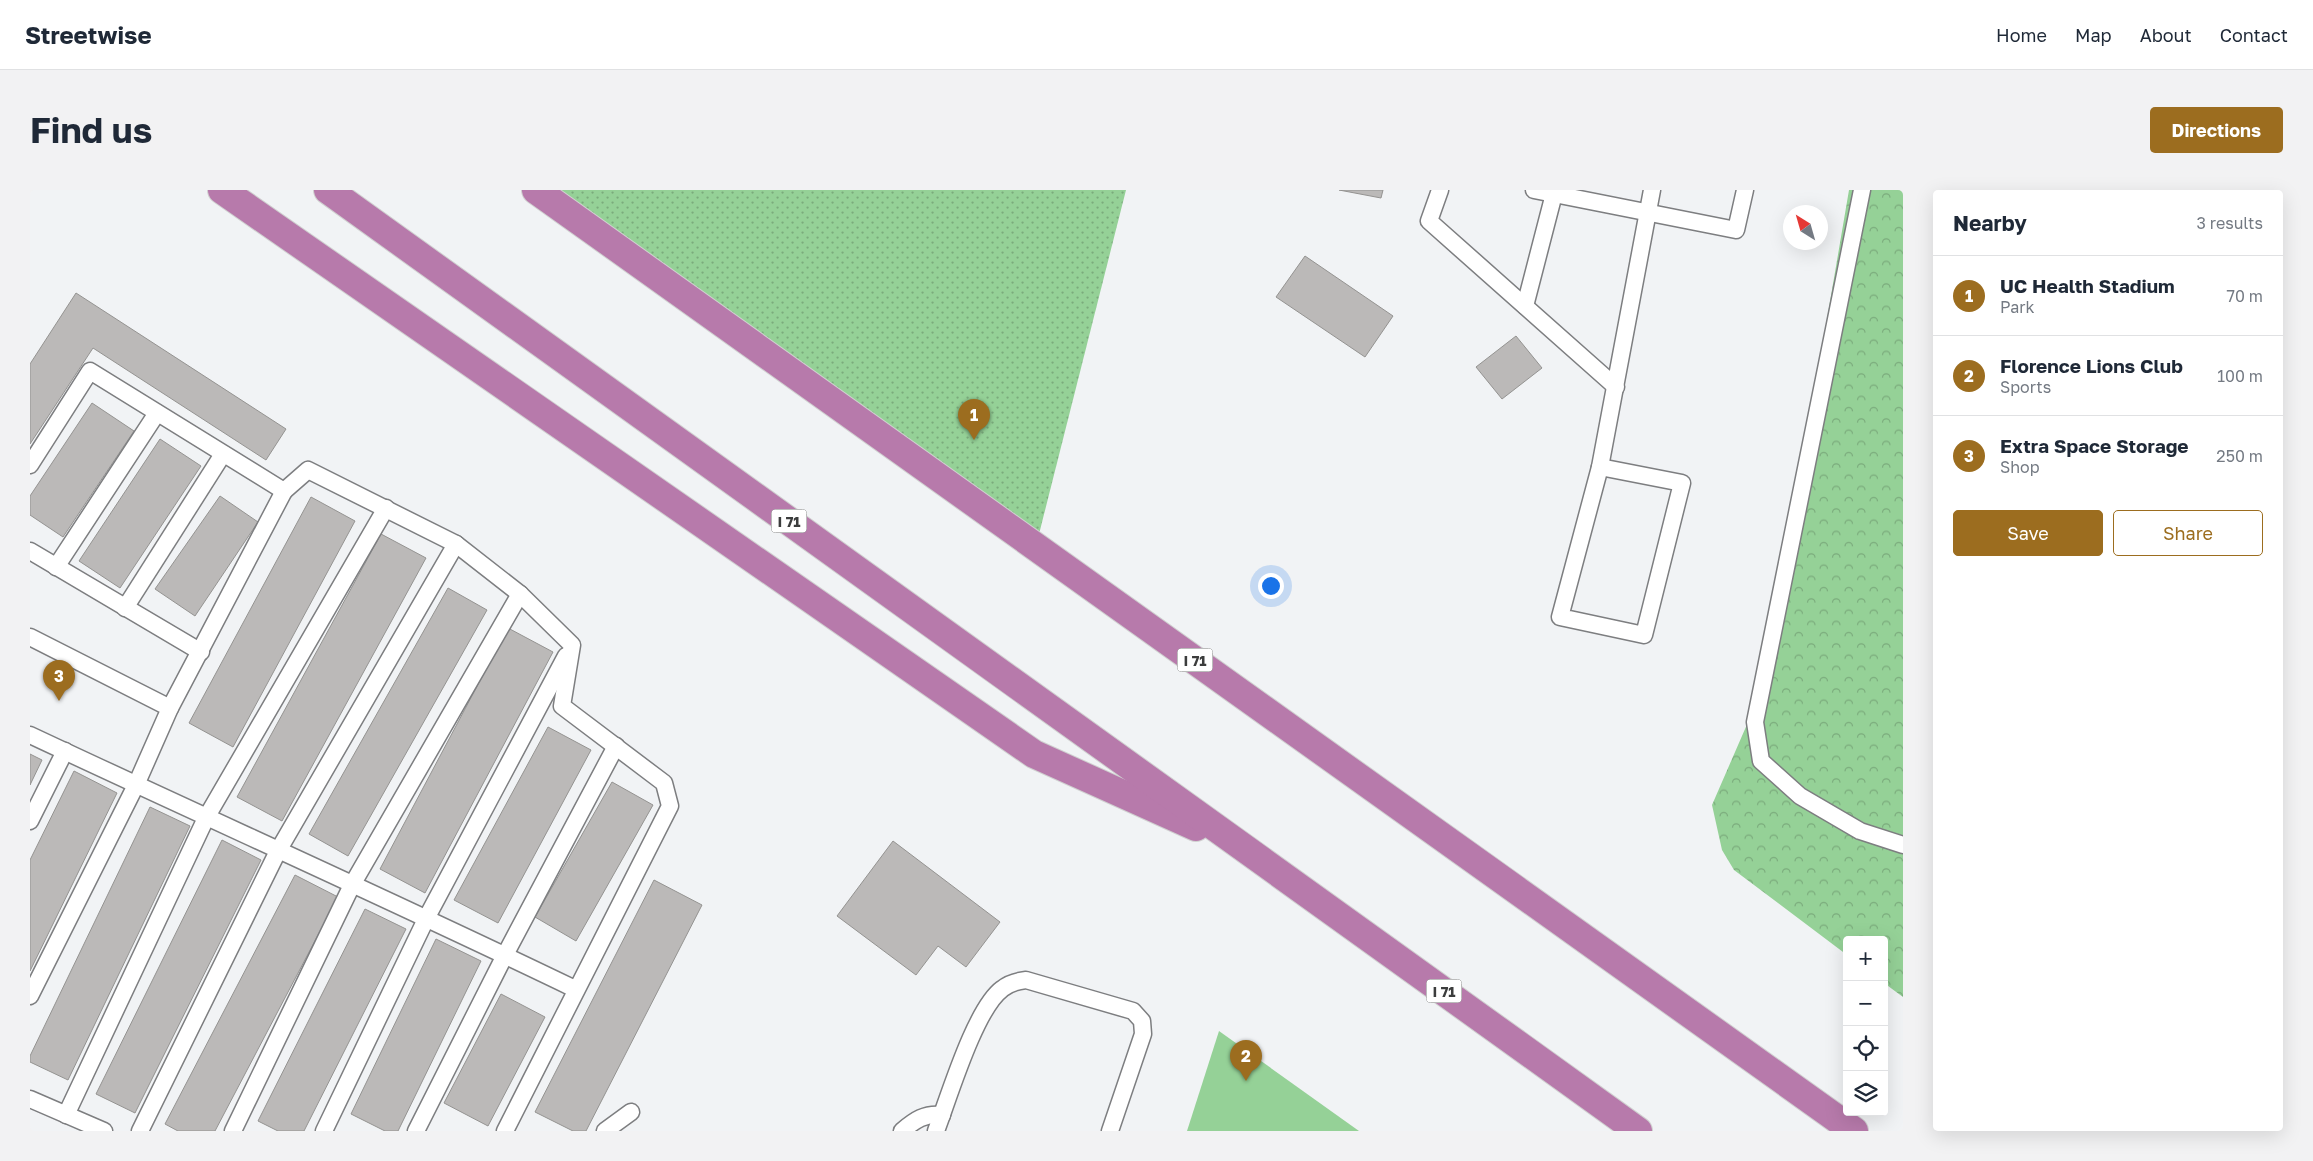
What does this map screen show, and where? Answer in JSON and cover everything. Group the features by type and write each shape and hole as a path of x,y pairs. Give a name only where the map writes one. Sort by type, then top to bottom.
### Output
{"highway":[{"path":"222,190 1034,754 1251,851"},
{"name":"I 71","path":"328,190 1251,851 1638,1131"},
{"name":"I 71","path":"536,190 1854,1131"}],"lane":[{"path":"1440,190 1429,221 1616,387"},
{"path":"1534,190 1554,192 1736,230 1745,190"},
{"path":"1600,467 1682,483 1644,635 1560,617 1600,467 1652,190"},
{"path":"1862,190 1755,722 1761,762 1800,796 1860,831 1903,845"},
{"path":"1525,306 1554,192"},
{"path":"30,465 90,371 284,491"},
{"path":"56,567 157,413"},
{"path":"126,608 223,454"},
{"path":"30,996 136,785 170,708 284,491 308,470 456,544 520,594 572,645"},
{"path":"66,1115 206,818 386,508"},
{"path":"140,1131 278,851 456,544"},
{"path":"30,551 201,652"},
{"path":"232,1131 352,885 520,594"},
{"path":"30,637 170,708"},
{"path":"505,1131 670,806 664,783 562,706 572,645"},
{"path":"324,1131 427,917 572,645"},
{"path":"30,735 352,885 427,917 576,989"},
{"path":"416,1131 505,955 616,746"},
{"path":"30,821 65,751"},
{"path":"936,1131 982,1011 1001,990 1015,982 1026,980 1132,1011 1142,1022 1143,1034 1110,1131"},
{"path":"30,1099 104,1131"},
{"path":"605,1131 631,1112"},
{"path":"902,1131 915,1120 931,1114 942,1115"}],"green space":[{"path":"536,190 1126,190 1036,546"},
{"path":"1849,190 1903,190 1903,997 1888,986 1888,936 1843,936 1843,952 1734,870 1722,850 1712,805 1765,683"},
{"path":"1219,1031 1359,1131 1187,1131"}],"building":[{"path":"1339,190 1383,190 1381,198"},
{"path":"1305,256 1393,316 1365,357 1276,297"},
{"path":"76,293 286,429 266,460 93,348 30,444 30,364"},
{"path":"1516,336 1542,368 1502,399 1476,367"},
{"path":"92,403 134,431 63,537 30,515 30,496"},
{"path":"160,439 201,466 120,588 79,561"},
{"path":"220,496 258,522 195,616 155,589"},
{"path":"311,497 355,521 233,747 189,723"},
{"path":"381,534 426,558 282,821 237,797"},
{"path":"448,588 487,610 348,856 309,834"},
{"path":"508,628 553,652 425,893 380,869"},
{"path":"548,727 591,750 498,923 454,900"},
{"path":"30,754 42,760 30,785"},
{"path":"74,771 117,793 30,971 30,860"},
{"path":"612,782 653,805 576,941 535,917"},
{"path":"150,807 190,826 68,1080 30,1062 30,1056"},
{"path":"222,840 261,860 135,1113 96,1094"},
{"path":"893,841 1000,922 966,967 938,946 916,975 837,916"},
{"path":"295,875 338,897 215,1131 178,1131 165,1124"},
{"path":"654,880 702,905 586,1131 573,1131 535,1112"},
{"path":"365,909 406,929 304,1131 278,1131 258,1121"},
{"path":"436,939 481,961 398,1131 385,1131 351,1114"},
{"path":"501,994 545,1017 488,1126 444,1103"}],"place":[{"name":"UC Health Stadium","path":"974,440"},
{"name":"Extra Space Storage","path":"59,701"},
{"name":"Florence Lions Club","path":"1246,1081"}]}
